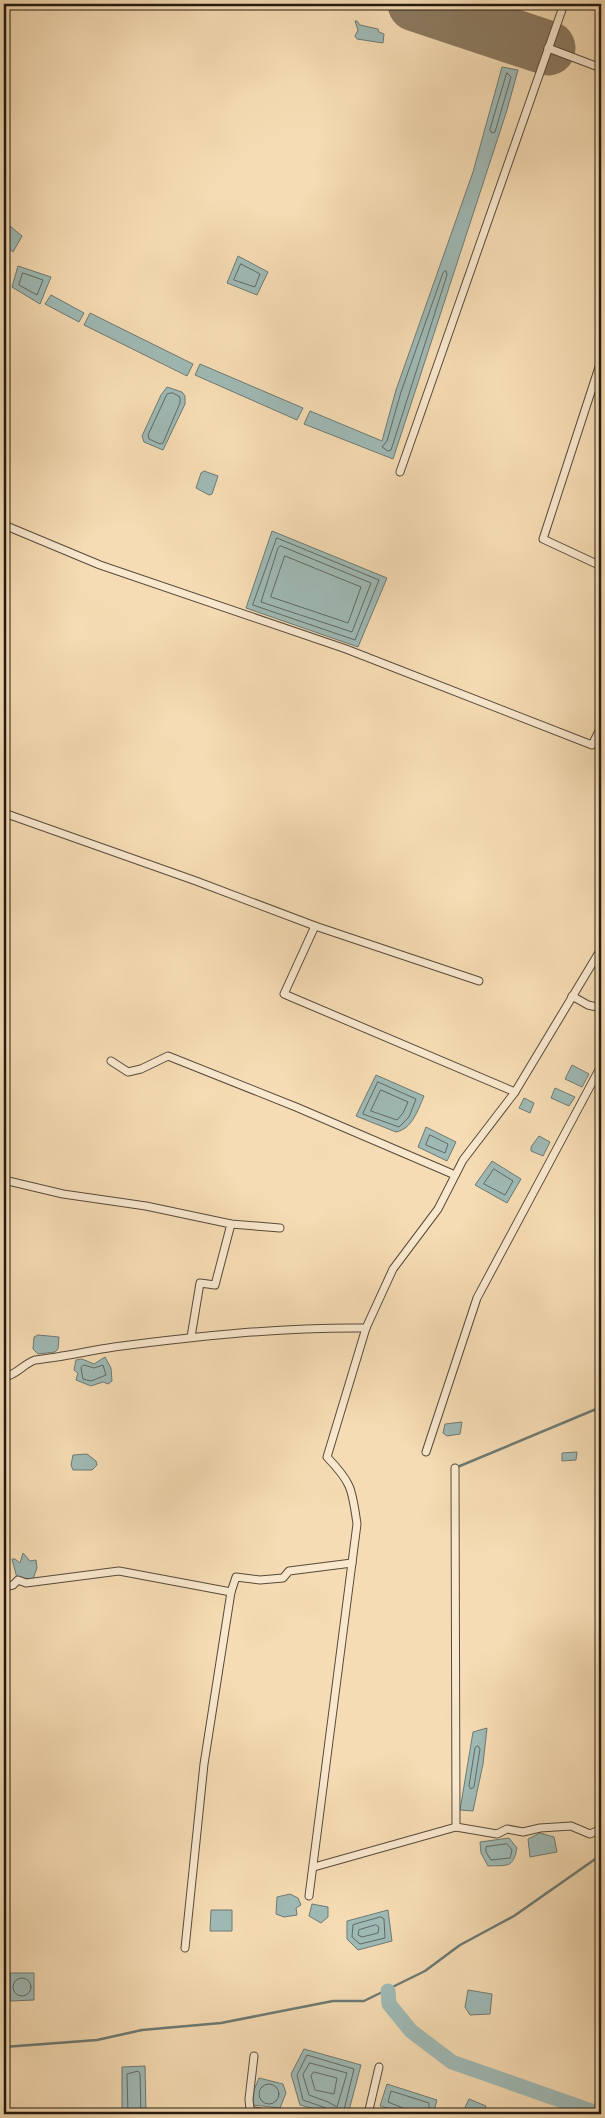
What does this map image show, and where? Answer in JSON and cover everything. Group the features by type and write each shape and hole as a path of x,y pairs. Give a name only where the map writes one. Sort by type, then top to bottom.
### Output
{"street":[{"path":"400,472 564,4"},
{"path":"548,48 601,68"},
{"path":"601,361 543,538 601,566"},
{"path":"4,525 100,565 346,649 592,745 601,727"},
{"path":"4,814 196,881 314,926 479,981"},
{"path":"314,926 284,994 515,1092"},
{"path":"309,1896 356,1524 353,1495 346,1477 327,1457 366,1328 393,1269 438,1209 463,1160 515,1092 601,948"},
{"path":"572,996 588,1005 601,1008"},
{"path":"110,1061 128,1072 141,1069 168,1056 296,1106 455,1175"},
{"path":"426,1452 477,1298 601,1066"},
{"path":"4,1180 63,1194 146,1206 231,1224 235,1222 280,1228"},
{"path":"191,1337 200,1283 215,1285 231,1224"},
{"path":"4,1377 12,1376 27,1362 35,1360 191,1337 279,1330 366,1328"},
{"path":"455,1468 456,1827"},
{"path":"186,1948 204,1764 231,1592 236,1577 272,1580 283,1578 289,1571 352,1563"},
{"path":"4,1586 13,1585 18,1580 26,1583 119,1571 231,1592"},
{"path":"314,1867 456,1827 497,1834 507,1829 523,1832 564,1826 571,1826 590,1834 601,1829"},
{"path":"254,2056 249,2099 250,2110 270,2114"},
{"path":"368,2114 379,2067"}],"water":[{"path":"355,21 360,25 378,29 379,32 384,34 383,43 357,39 355,36 358,30"},
{"path":"502,67 518,70 507,110 393,459 304,424 310,411 382,441 396,390 473,172"},
{"path":"4,221 22,236 13,252 4,244"},
{"path":"238,256 268,272 257,295 227,283"},
{"path":"18,266 51,277 40,304 12,287"},
{"path":"51,295 84,313 79,322 45,304"},
{"path":"90,313 193,364 187,376 84,325"},
{"path":"200,364 303,408 297,420 195,375"},
{"path":"167,387 182,392 185,396 185,404 163,450 144,442 142,436 161,395"},
{"path":"204,471 218,476 212,494 209,495 196,488 201,473"},
{"path":"272,531 387,578 358,647 246,608"},
{"path":"572,1065 589,1074 582,1087 565,1079"},
{"path":"376,1075 424,1096 414,1118 402,1130 396,1132 356,1116"},
{"path":"555,1088 575,1097 569,1106 551,1098"},
{"path":"524,1098 534,1103 530,1113 519,1108"},
{"path":"426,1127 456,1142 447,1161 418,1147"},
{"path":"539,1136 550,1142 543,1156 531,1151 531,1147"},
{"path":"492,1161 521,1179 507,1203 475,1185"},
{"path":"38,1335 59,1337 58,1349 55,1352 38,1354 33,1349 34,1337"},
{"path":"105,1357 111,1368 112,1381 108,1384 103,1382 91,1386 76,1380 78,1373 74,1370 76,1360 82,1359 94,1364"},
{"path":"462,1422 460,1434 447,1436 443,1433 445,1424"},
{"path":"577,1452 576,1460 562,1461 562,1453"},
{"path":"87,1454 96,1461 97,1465 92,1470 73,1470 71,1465 73,1455"},
{"path":"23,1553 30,1561 36,1560 37,1568 33,1579 17,1578 12,1559 20,1563"},
{"path":"487,1728 483,1764 473,1811 460,1810 473,1732"},
{"path":"540,1833 554,1837 557,1852 530,1857 528,1839"},
{"path":"509,1838 517,1848 511,1863 488,1866 481,1853 480,1842"},
{"path":"290,1894 298,1898 301,1905 296,1908 297,1915 284,1917 276,1914 277,1897"},
{"path":"312,1904 328,1907 328,1917 321,1923 309,1916"},
{"path":"211,1910 232,1910 232,1931 210,1931"},
{"path":"388,1910 392,1941 358,1950 347,1939 347,1921"},
{"path":"10,1973 34,1973 34,2000 10,2001"},
{"path":"468,1990 492,1994 490,2014 470,2015 465,2007"},
{"path":"304,2049 361,2065 348,2114 333,2114 300,2105 291,2074"},
{"path":"145,2066 146,2112 122,2112 122,2067"},
{"path":"259,2078 283,2084 286,2093 280,2108 253,2105 254,2090"},
{"path":"387,2084 437,2100 433,2114 407,2114 380,2106"},
{"path":"469,2099 486,2106 483,2114 462,2114"}],"waterway":[{"path":"455,1468 601,1407"},
{"path":"4,2047 97,2040 142,2030 221,2023 333,2001 364,2001 425,1971 460,1945 514,1916 601,1855"},
{"path":"388,1991 389,2004 411,2031 452,2062 600,2114"}],"runway":[{"path":"415,4 548,48"}]}
